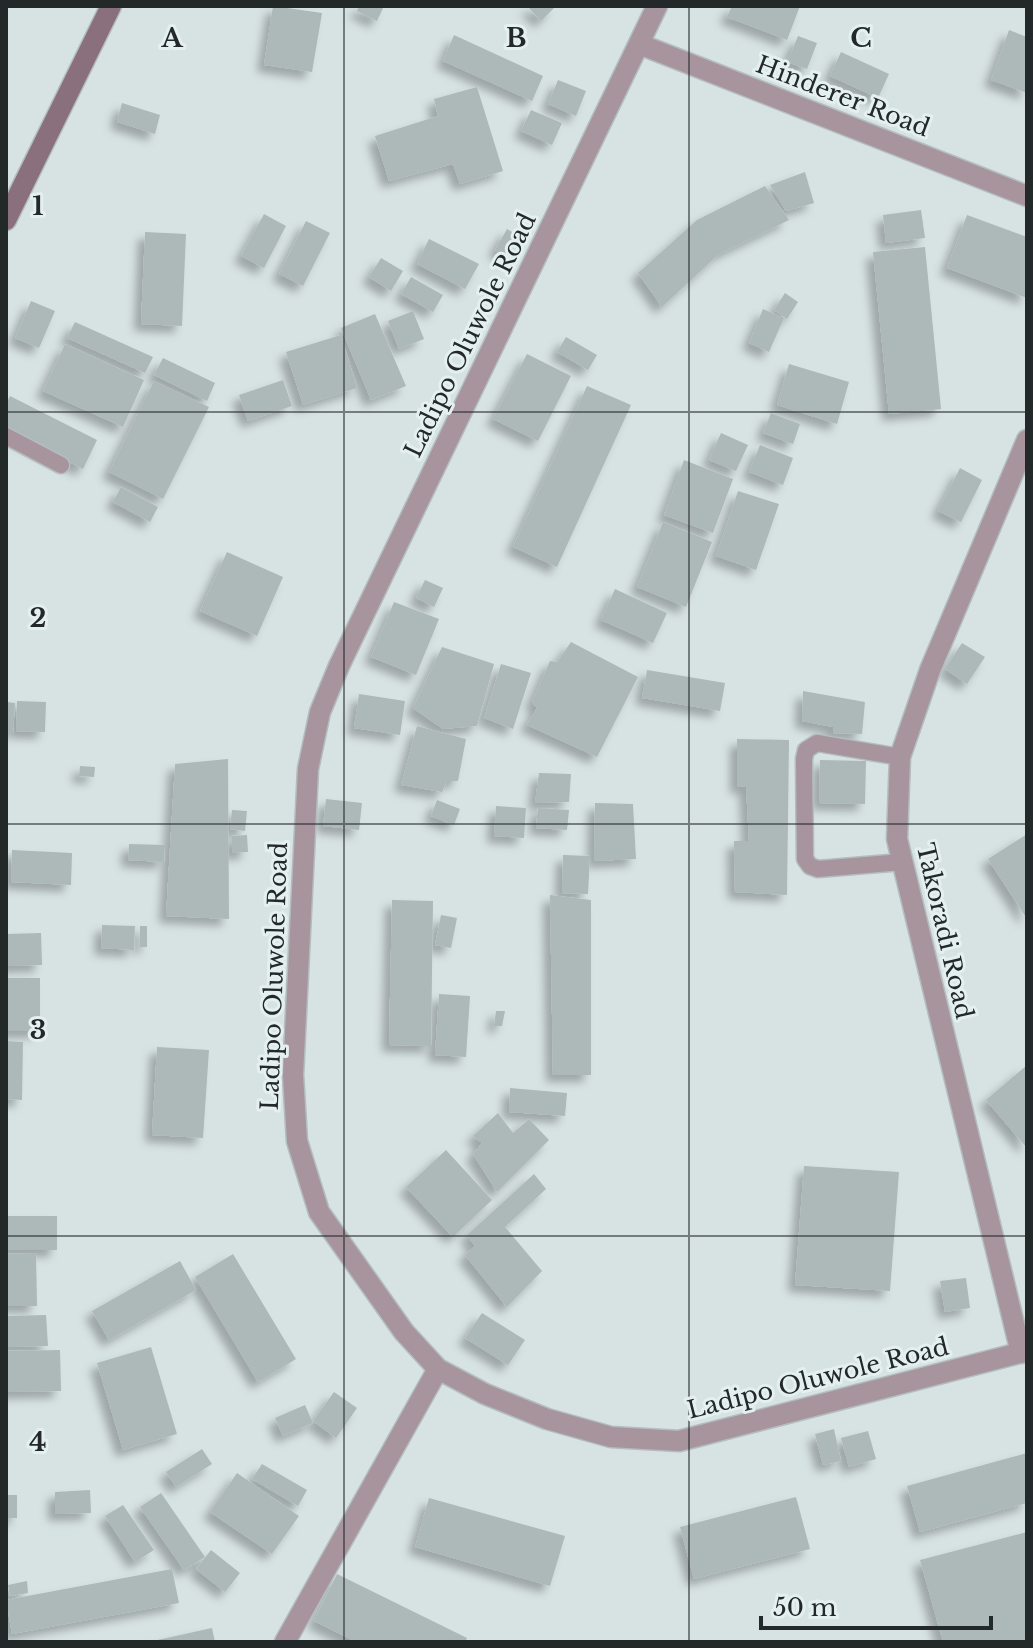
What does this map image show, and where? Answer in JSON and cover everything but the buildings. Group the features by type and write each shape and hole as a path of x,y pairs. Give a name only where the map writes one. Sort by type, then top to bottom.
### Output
{"street":[{"path":"6,220 111,6"},
{"name":"Ladipo Oluwole Road","path":"657,6 339,666 320,712 308,769 293,1075 297,1141 319,1212 404,1332 438,1369 485,1394 547,1419 611,1437 679,1441 1024,1352"},
{"name":"Hinderer Road","path":"639,44 1027,196"},
{"name":"Takoradi Road","path":"1024,1352 897,839 900,757 930,670 1027,440"},
{"path":"285,1642 438,1369"}],"lane":[{"path":"6,436 61,465"},
{"path":"900,757 817,743 806,750 805,859 810,866 818,869 902,862"}]}
